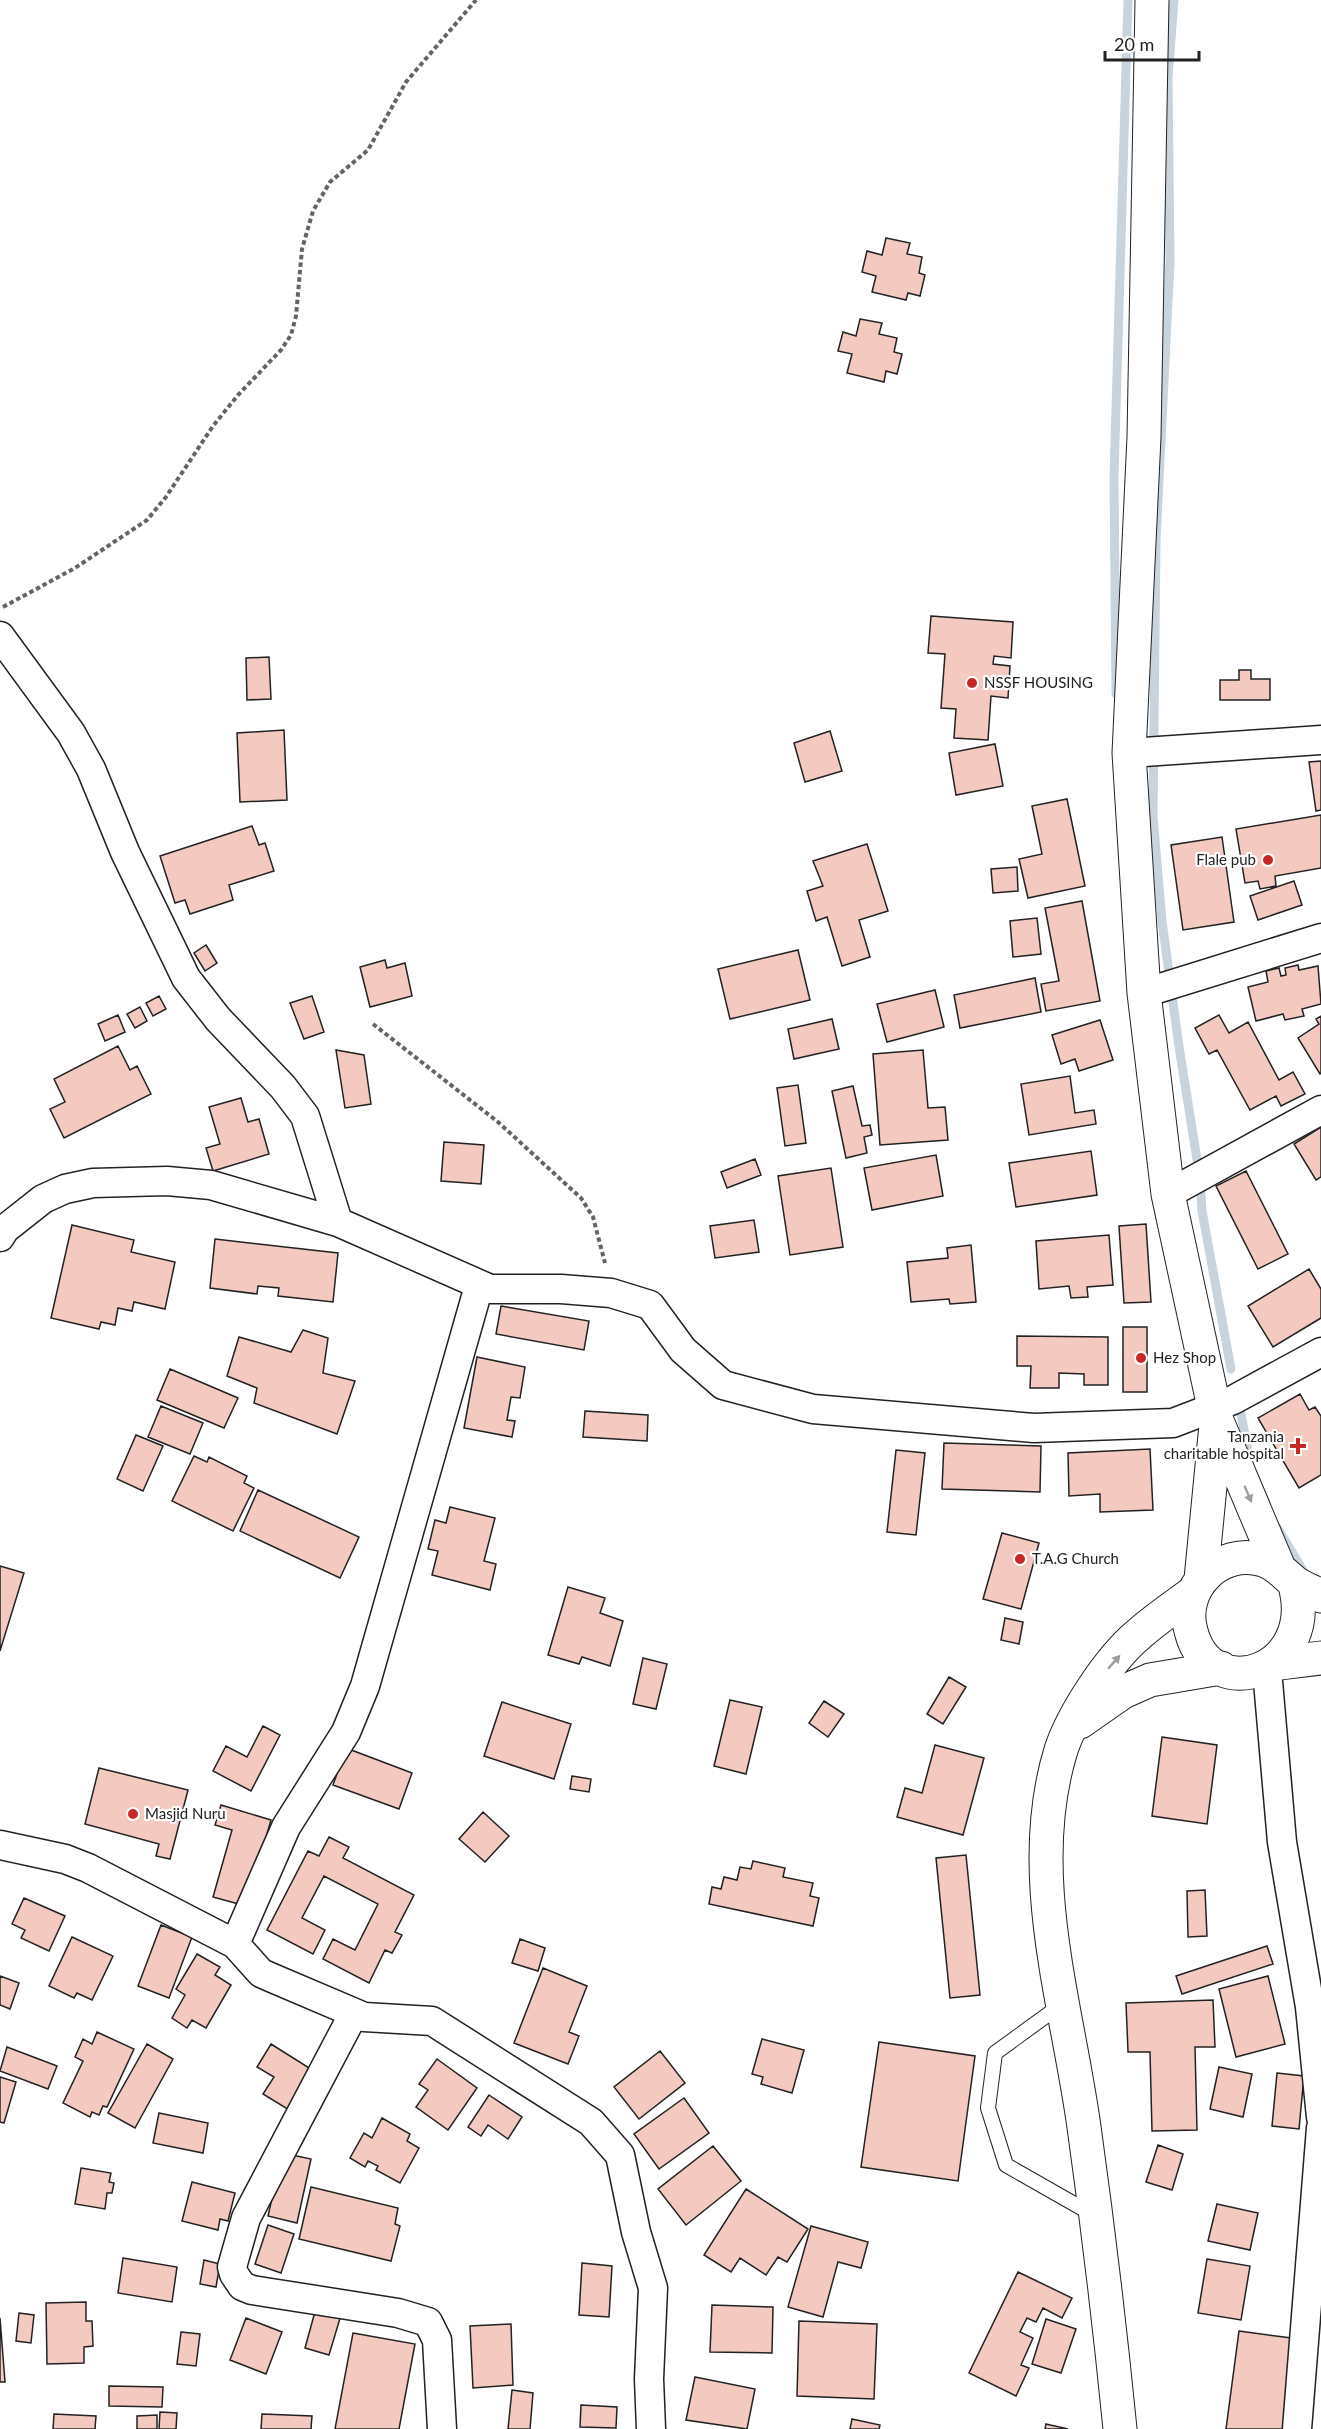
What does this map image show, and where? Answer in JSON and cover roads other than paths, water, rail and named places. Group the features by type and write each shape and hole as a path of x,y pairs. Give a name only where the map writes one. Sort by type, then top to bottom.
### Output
{"main road":[{"path":"1152,0 1144,437 1129,753 1144,993 1168,1194 1216,1414 1298,1582 1302,1598 1304,1616 1301,1634 1293,1650 1274,1667"},
{"path":"1216,1414 1197,1586 1188,1615 1192,1636 1199,1650 1221,1668"},
{"path":"1120,2429 1084,2127 1051,1931 1045,1839 1049,1797 1062,1749 1071,1728 1102,1675 1137,1635 1197,1586 1214,1567 1229,1560 1247,1557 1264,1560 1298,1582"},
{"path":"1071,1728 1123,1692 1150,1680 1221,1668 1244,1674 1321,1658"}],"street":[{"path":"0,636 71,733 91,769 125,852 186,978 218,1019 283,1087 305,1116 338,1222"},
{"path":"1129,753 1321,740"},
{"path":"1144,993 1321,938"},
{"path":"1168,1194 1321,1110"},
{"path":"2,1231 43,1199 65,1189 93,1184 167,1181 211,1185 338,1222 479,1286 490,1289 561,1289 611,1293 653,1307 683,1350 723,1385 813,1409 1034,1428 1173,1423 1216,1414 1321,1352"},
{"path":"235,1944 286,1827 346,1732 365,1686 479,1286"},
{"path":"1274,1667 1282,1842 1310,2007 1321,2117"},
{"path":"0,1845 65,1859 88,1868 235,1944 261,1973 354,2013 373,2019 420,2018 447,2028 591,2122 620,2155 636,2232 653,2288 649,2379 651,2429"},
{"path":"354,2013 246,2218 232,2267 242,2286 252,2290 398,2313 428,2322 437,2340 442,2429"},
{"path":"1306,2422 1321,2128"}],"lane":[{"path":"1063,2004 995,2053 988,2108 1006,2165 1094,2215"}],"waterway":[{"path":"1116,694 1114,477 1128,0"},
{"path":"1174,0 1168,78 1170,262 1156,540 1153,817 1162,921 1200,1178 1202,1211 1231,1369"},
{"path":"1241,1414 1250,1462"},
{"path":"1277,1527 1307,1577"}],"place":[{"name":"NSSF HOUSING","path":"972,683"},
{"name":"Flale pub","path":"1268,860"},
{"name":"Hez Shop","path":"1141,1358"},
{"name":"Tanzania charitable hospital","path":"1298,1446"},
{"name":"T.A.G Church","path":"1020,1559"},
{"name":"Masjid Nuru","path":"133,1814"}]}
